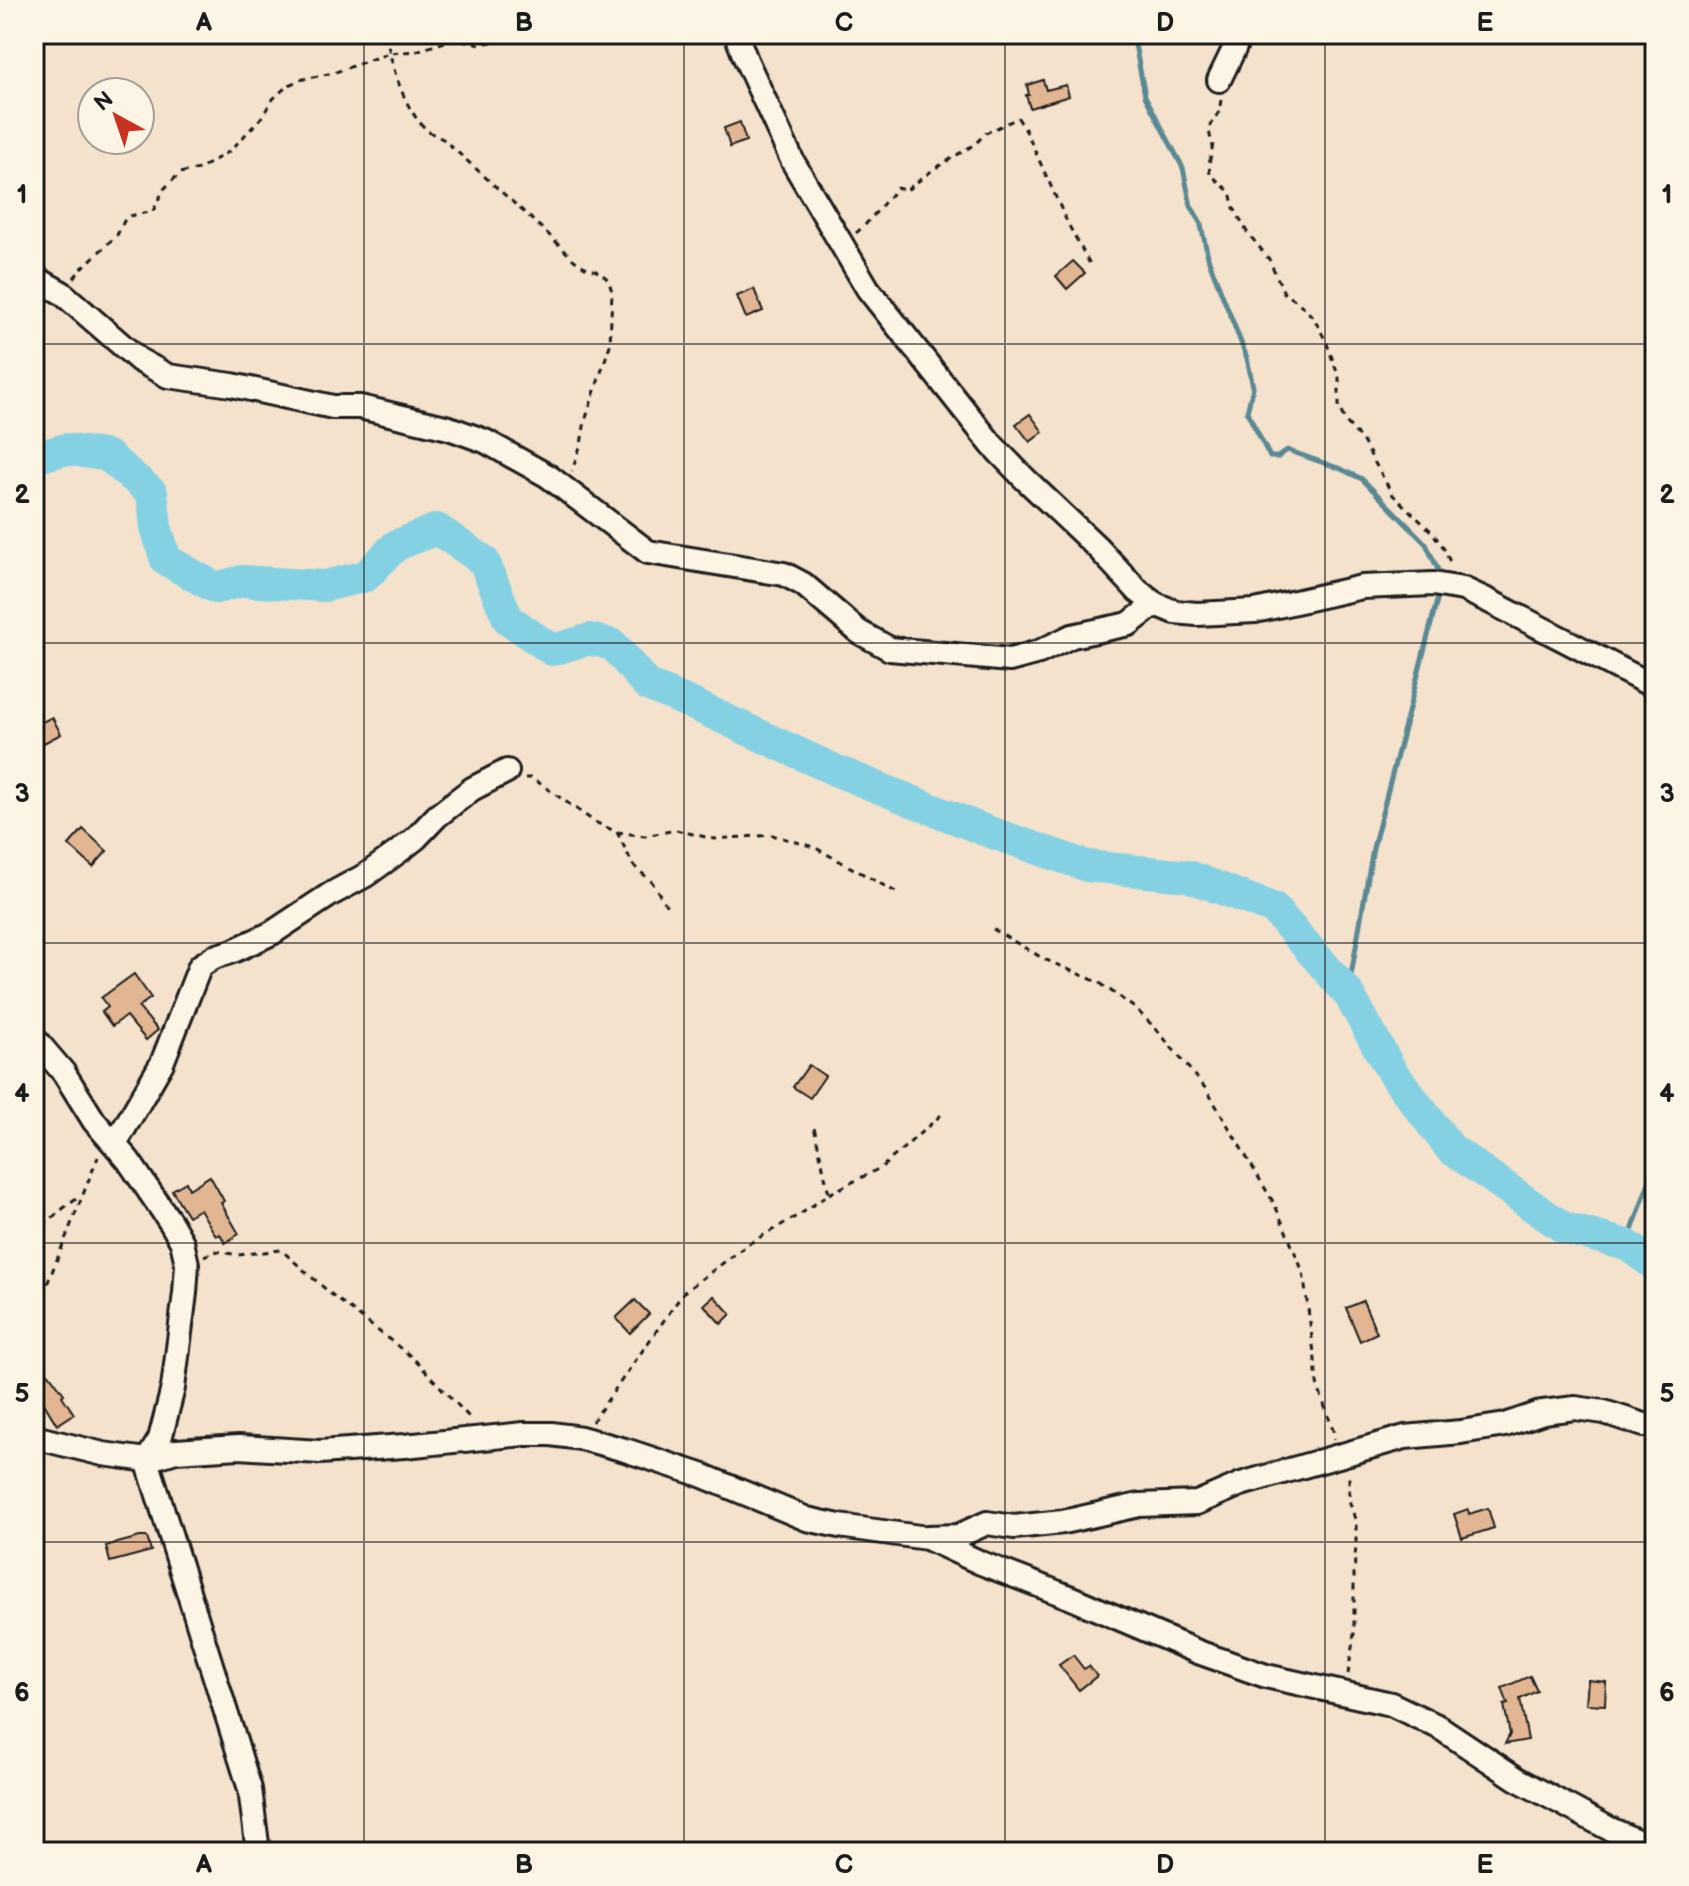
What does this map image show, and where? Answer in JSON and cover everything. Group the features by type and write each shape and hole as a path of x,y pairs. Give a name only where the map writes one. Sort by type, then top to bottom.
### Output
{"street":[{"path":"736,34 793,162 868,289 992,445 1138,591 1155,604 1175,612 1255,611 1362,587 1433,584 1463,589 1655,687"},
{"path":"1219,80 1235,47 1234,34"},
{"path":"34,277 62,293 139,360 168,376 232,385 333,407 360,407 449,428 485,441 548,476 648,552 784,574 803,584 859,632 890,649 1010,660 1039,652 1072,636 1129,624 1155,604"},
{"path":"110,1139 162,1063 200,966 272,933 366,875 416,838 437,816 472,789 507,771"},
{"path":"34,1038 64,1073 94,1121 182,1242 187,1264 173,1388 160,1439 147,1460 250,1789 258,1852"},
{"path":"34,1437 103,1454 147,1460 176,1451 239,1447 320,1452 551,1434 581,1438 625,1450 701,1475 807,1519 927,1538 958,1536 987,1523 1014,1527 1063,1522 1139,1505 1197,1503 1241,1484 1405,1437 1505,1425 1543,1412 1575,1408 1655,1425"},
{"path":"927,1538 1198,1652 1266,1676 1391,1704 1439,1727 1517,1779 1608,1828 1655,1849"}],"path":[{"path":"386,34 400,87 426,130 443,139 574,260 600,272 608,280 612,291 610,345 566,489"},
{"path":"62,293 80,270 117,235 124,221 130,216 153,211 164,189 180,173 199,169 230,151 287,86 389,53 416,51 455,39 481,44 520,34"},
{"path":"1219,80 1222,102 1209,127 1213,144 1210,174 1230,192 1234,208 1247,232 1269,259 1284,293 1313,317 1326,341 1339,378 1339,408 1346,422 1362,440 1393,495 1432,532 1443,547 1463,589"},
{"path":"841,245 865,225 897,188 907,190 975,144 986,133 1018,118 1090,264"},
{"path":"507,771 517,777 532,778 595,822 617,832 645,836 676,830 714,839 772,835 814,847 901,895"},
{"path":"617,832 633,865 652,882 669,910"},
{"path":"993,929 1044,959 1100,983 1136,1009 1206,1089 1275,1205 1303,1272 1317,1384 1339,1457 1348,1469 1349,1500 1356,1522 1352,1655 1342,1692"},
{"path":"581,1438 684,1292 750,1243 829,1194 882,1167 941,1115"},
{"path":"814,1127 829,1194"},
{"path":"34,1317 81,1196 101,1151 110,1139"},
{"path":"34,1233 81,1196"},
{"path":"187,1264 215,1251 238,1255 281,1250 413,1358 490,1439"}],"building":[{"path":"1043,80 1046,90 1066,85 1069,96 1030,108 1027,85"},
{"path":"740,122 746,141 730,147 724,128"},
{"path":"1073,261 1085,273 1067,289 1056,276"},
{"path":"754,289 763,311 746,318 737,296"},
{"path":"1030,414 1043,432 1030,442 1016,424"},
{"path":"52,717 61,734 34,748 34,726"},
{"path":"83,829 107,851 93,867 69,845"},
{"path":"134,974 151,998 138,1007 158,1030 146,1040 126,1016 112,1026 102,1012 108,1007 101,998"},
{"path":"809,1065 825,1076 810,1098 793,1087"},
{"path":"210,1176 239,1234 225,1243 220,1234 216,1236 200,1209 188,1216 172,1190 186,1182 189,1189"},
{"path":"714,1296 731,1314 721,1324 704,1305"},
{"path":"635,1300 649,1314 630,1333 616,1318"},
{"path":"1363,1301 1377,1333 1360,1341 1346,1308"},
{"path":"34,1359 64,1394 62,1396 74,1414 57,1425 34,1387"},
{"path":"1488,1508 1494,1528 1462,1538 1454,1514 1468,1509 1469,1514"},
{"path":"147,1537 151,1551 110,1562 106,1546"},
{"path":"1073,1655 1084,1669 1089,1666 1097,1676 1079,1690 1059,1665"},
{"path":"1530,1676 1537,1691 1520,1699 1528,1740 1505,1744 1510,1734 1504,1705 1508,1704 1502,1688"},
{"path":"1588,1680 1606,1682 1605,1705 1586,1704"}],"waterway":[{"path":"1127,34 1134,39 1145,96 1183,168 1191,206 1200,221 1209,261 1247,358 1253,387 1247,412 1270,457 1278,457 1287,450 1362,479 1426,544 1440,574"},
{"path":"34,458 66,449 108,456 152,493 156,527 166,560 216,588 242,581 325,586 366,576 395,546 437,529 484,561 508,619 552,650 590,639 613,645 647,685 837,771 984,830 1087,866 1188,876 1274,909 1348,993 1392,1072 1451,1149 1564,1228 1627,1245 1655,1265"},
{"path":"1348,993 1373,848 1438,597"},
{"path":"1627,1245 1655,1165"}]}
